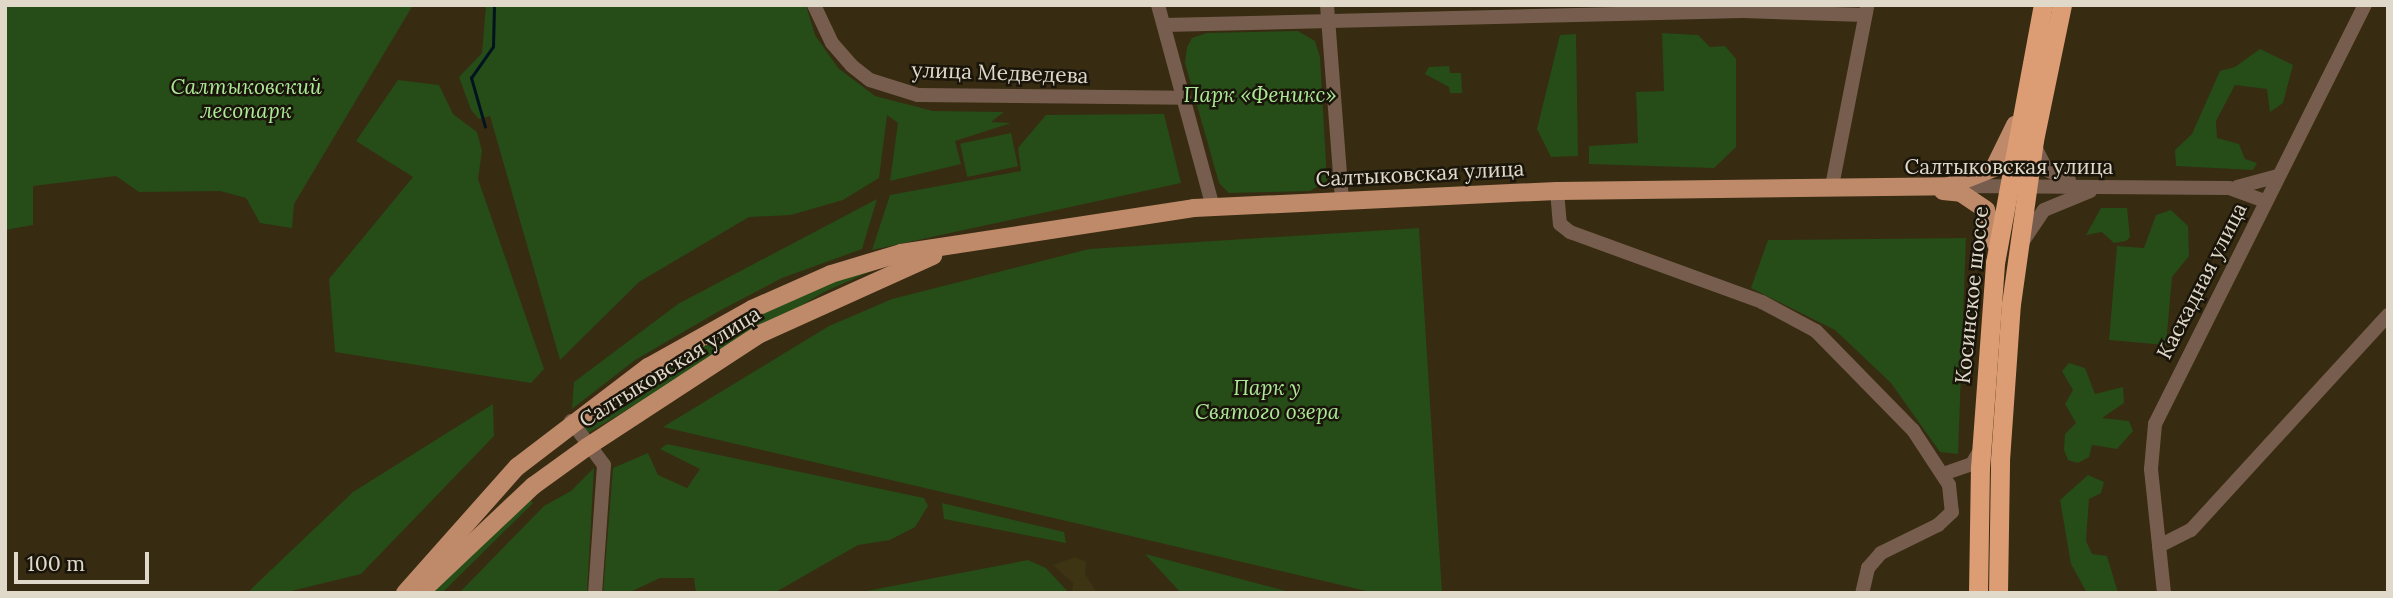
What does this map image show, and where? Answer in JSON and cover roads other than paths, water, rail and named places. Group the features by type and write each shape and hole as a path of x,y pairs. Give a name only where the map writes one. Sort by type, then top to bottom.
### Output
{"highway":[{"name":"Косинское шоссе","path":"1978,593 1981,446 1995,262 2018,120 2043,5"},
{"name":"Косинское шоссе","path":"1998,593 2000,460 2016,266 2033,144 2062,5"}],"main road":[{"path":"1948,188 1994,167 2018,120"},
{"name":"Салтыковская улица","path":"405,593 517,467 571,421 648,367 820,279 901,253 1213,207 1557,191 1832,186 1948,188"},
{"path":"1948,188 1986,209 1995,228 1995,262"},
{"name":"Салтыковская улица","path":"421,593 533,486 587,447 760,334 909,264 982,239"}],"street":[{"name":"улица Медведева","path":"814,5 832,43 852,66 870,80 918,95 1184,98"},
{"path":"1158,5 1213,207"},
{"name":"Каскадная улица","path":"2164,593 2151,469 2155,424 2365,5"},
{"path":"1164,26 1327,12 1866,10 1832,186"},
{"path":"1327,12 1342,199"},
{"path":"2033,144 2053,176 2098,187"},
{"path":"2229,188 2278,176"},
{"path":"2016,266 2023,241 2044,210 2075,194 2098,187"},
{"name":"Салтыковская улица","path":"1948,188 2229,188 2265,201"},
{"path":"2229,188 2250,207 2251,229"},
{"path":"1557,191 1560,224 1570,232 1762,302 1816,331 1898,412 1943,474 1954,500 1950,517 1881,553 1868,568 1861,593"},
{"path":"2159,546 2191,530 2388,315"},
{"path":"571,421 587,447 604,466 595,593"},
{"path":"1943,474 1964,469 1981,446"},
{"path":"1964,469 1979,492"}],"waterway":[{"path":"485,127 471,78 493,47 494,5"}],"park label":[{"name":"Парк «Феникс»","path":"1260,95"},
{"name":"Салтыковский лесопарк","path":"246,99"},
{"name":"Парк у Святого озера","path":"1267,400"}]}
